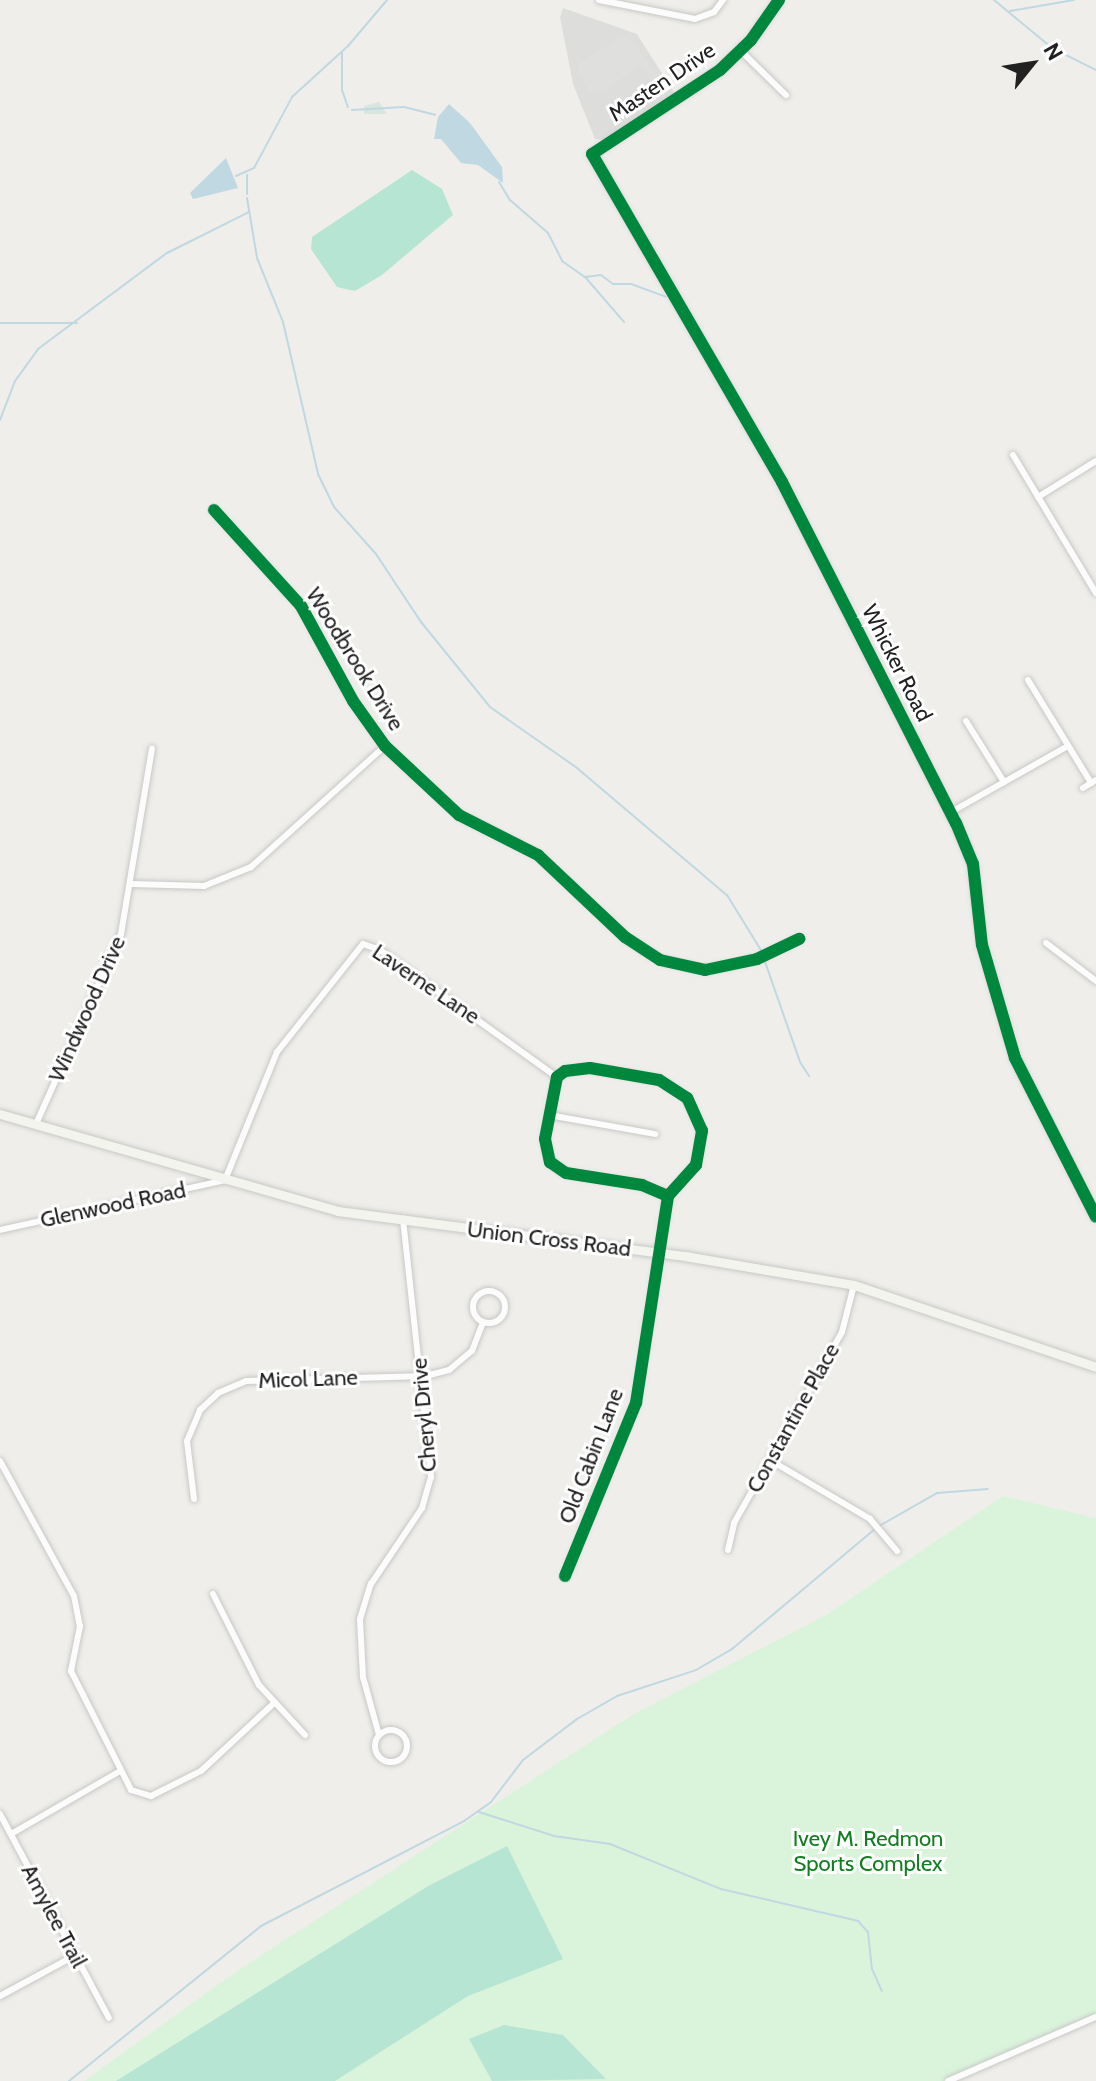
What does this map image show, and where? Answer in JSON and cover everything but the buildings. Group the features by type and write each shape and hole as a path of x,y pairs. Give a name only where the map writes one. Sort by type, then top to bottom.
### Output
{"main road":[{"name":"Union Cross Road","path":"0,1114 338,1211 661,1253 854,1285 1096,1367"}],"street":[{"path":"599,0 695,19 714,12 723,0"},
{"name":"Masten Drive","path":"592,154 709,78 741,51 779,0"},
{"path":"741,51 786,95"},
{"name":"Whicker Road","path":"592,154 782,482 951,812 973,864 982,945 1010,1046 1096,1217"},
{"path":"1013,455 1095,588"},
{"path":"1038,497 1096,461"},
{"name":"Woodbrook Drive","path":"214,510 301,606 353,701 385,746 440,801 538,855 625,937 660,960 705,970 733,966 799,939"},
{"path":"1028,680 1068,746 1094,781 1083,788"},
{"path":"966,721 1004,782"},
{"path":"132,884 204,886 251,867 385,746"},
{"path":"951,812 1068,746"},
{"name":"Windwood Drive","path":"36,1124 112,958 132,884 152,749"},
{"path":"1046,943 1096,981"},
{"name":"Laverne Lane","path":"225,1180 277,1052 333,975 363,944 380,950 557,1077"},
{"path":"573,1068 623,1073 659,1080 687,1098 702,1131 701,1151 688,1177 668,1196 642,1185 558,1170 545,1151 557,1077 573,1068"},
{"path":"549,1115 655,1134"},
{"name":"Glenwood Road","path":"0,1230 225,1180"},
{"name":"Old Cabin Lane","path":"565,1576 636,1403 668,1196"},
{"name":"Cheryl Drive","path":"379,1735 363,1677 360,1619 371,1584 422,1508 431,1477 403,1219"},
{"name":"Constantine Place","path":"728,1550 734,1523 842,1332 854,1285"},
{"path":"491,1291 504,1300 505,1311 499,1320 483,1323 473,1306 481,1293 491,1291"},
{"name":"Micol Lane","path":"194,1499 187,1463 190,1432 200,1410 229,1387 246,1381 421,1376 462,1361 479,1340 483,1323"},
{"path":"770,1460 870,1519 897,1551"},
{"path":"0,1461 78,1607 71,1671 120,1771 139,1796 169,1788 216,1759 273,1704"},
{"path":"213,1594 273,1704 305,1735"},
{"path":"388,1730 402,1734 407,1750 401,1759 381,1759 375,1750 379,1735 388,1730"},
{"path":"11,1834 120,1771"},
{"name":"Amylee Trail","path":"0,1814 109,2018"},
{"path":"0,1996 74,1956"},
{"path":"948,2081 1096,2017"}],"shaded area":[{"path":"563,8 637,34 675,94 605,140 595,139 573,84 560,17"},
{"path":"622,36 634,41 668,94 662,98 640,64 612,86 591,94 578,72 580,63"},
{"path":"379,102 387,114 364,114 364,106"}],"green space":[{"path":"412,170 442,189 453,215 382,275 355,291 337,287 311,249 312,237"},
{"name":"Ivey M. Redmon Sports Complex","path":"1003,1496 1096,1518 1096,2017 948,2081 84,2081 231,1975 632,1715 826,1615"},
{"path":"507,1846 563,1959 468,1996 335,2081 116,2081 430,1885"},
{"path":"504,2025 563,2035 606,2079 492,2081 469,2039"}],"water":[{"path":"449,104 470,123 502,167 503,183 478,165 461,163 441,139 434,139 438,117"},
{"path":"226,158 238,188 193,199 190,193"}],"waterway":[{"path":"236,176 254,168 292,97 348,46 387,0"},
{"path":"994,0 1052,48 1096,70"},
{"path":"1010,11 1074,0"},
{"path":"342,52 342,90 348,107"},
{"path":"352,110 404,107 435,115"},
{"path":"247,175 247,194"},
{"path":"499,182 510,200 548,233 562,261 585,277 601,275 613,284 631,284 666,297"},
{"path":"247,198 257,258 283,322 318,474 334,507 376,554 421,622 490,707 577,768 727,895 762,952"},
{"path":"0,420 15,381 38,349 167,253 249,212"},
{"path":"586,278 624,322"},
{"path":"0,323 77,323"},
{"path":"764,959 800,1062 809,1076"},
{"path":"879,1526 937,1493 988,1489"},
{"path":"69,2081 261,1926 464,1821 491,1802 523,1760 577,1719 617,1696 696,1670 732,1649 874,1530"},
{"path":"479,1812 554,1836 610,1844 721,1889 858,1921 868,1932 872,1969 882,1991"}],"cycle path":[{"path":"779,0 751,40 720,70 592,154 782,482 956,823 973,864 982,945 1015,1058 1096,1217"},
{"path":"214,510 301,606 353,701 385,746 459,815 538,855 625,937 660,960 705,970 757,959 799,939"},
{"path":"565,1576 636,1403 668,1196 696,1165 702,1131 687,1098 659,1080 590,1068 565,1071 557,1077 545,1139 550,1162 566,1173 642,1185 668,1196"}]}
